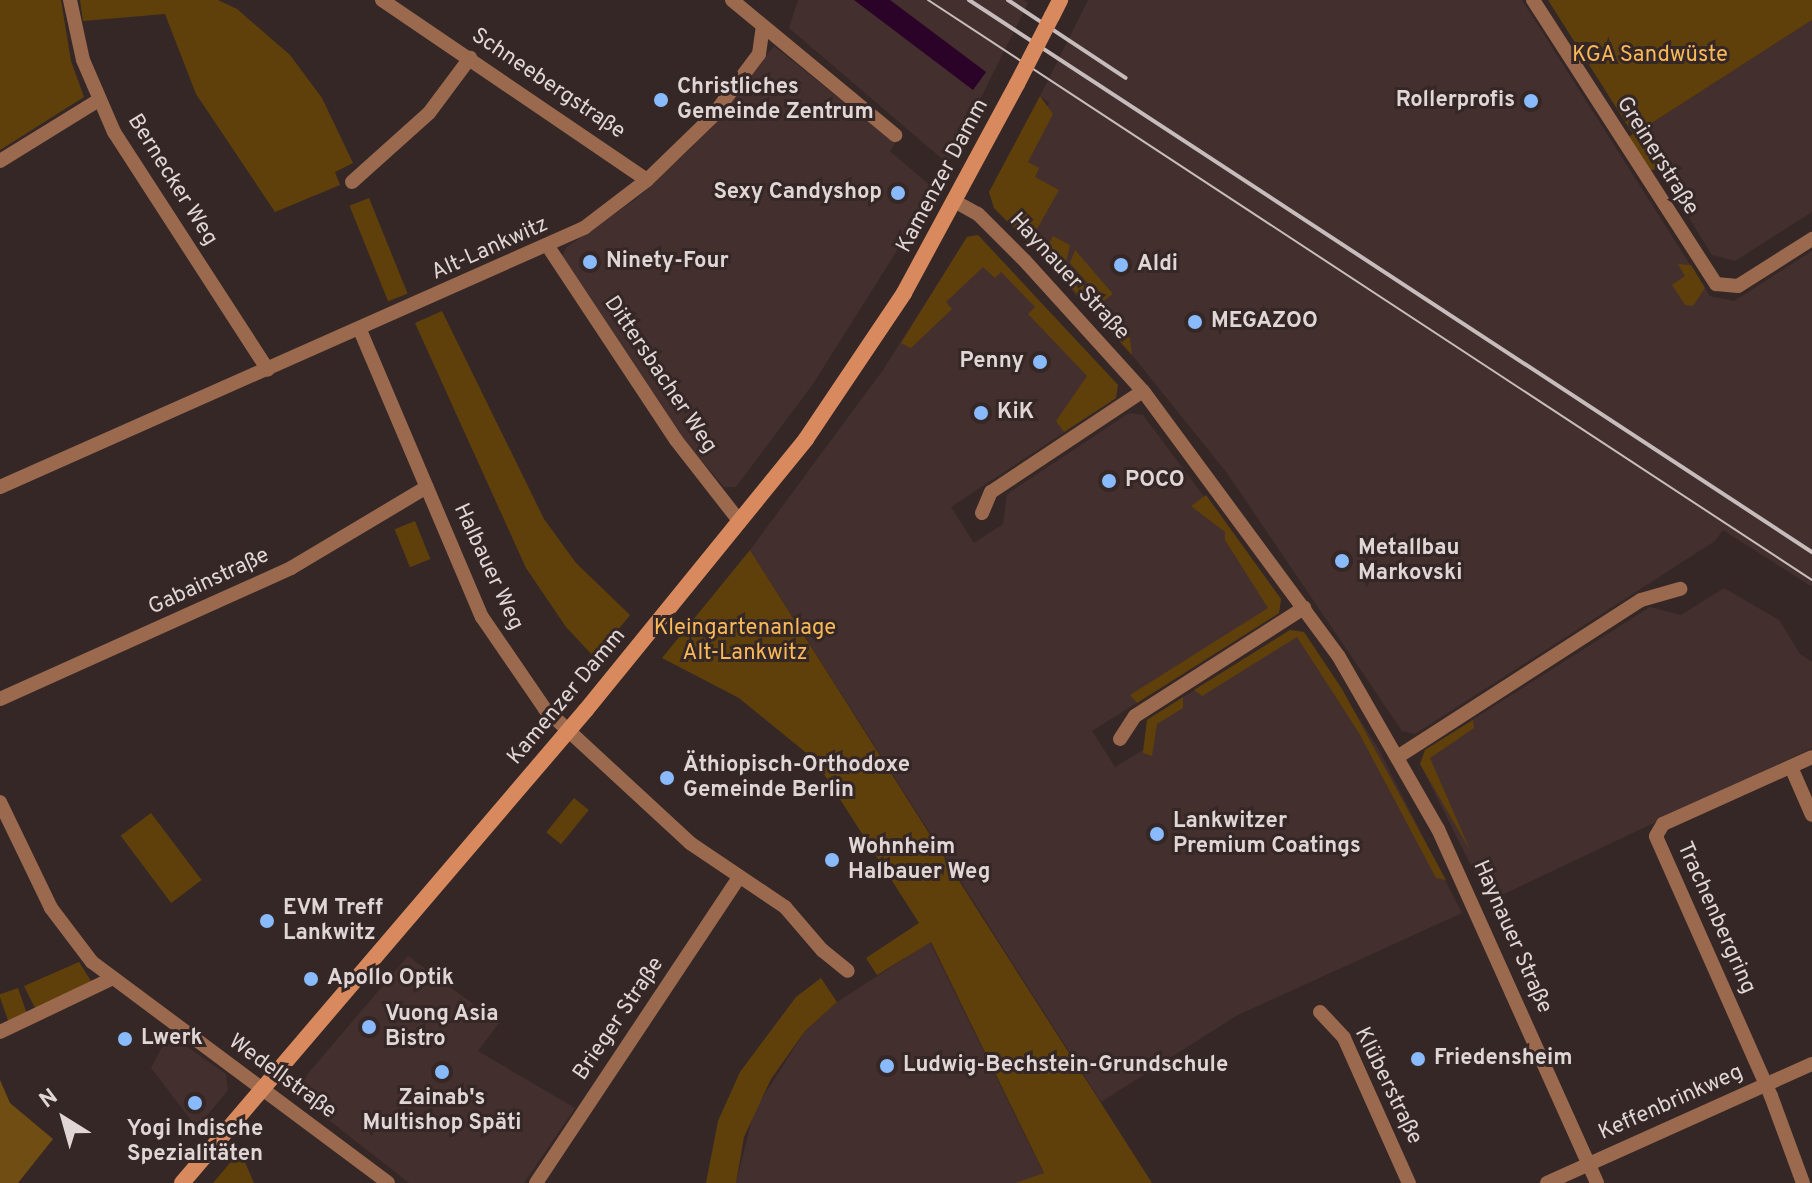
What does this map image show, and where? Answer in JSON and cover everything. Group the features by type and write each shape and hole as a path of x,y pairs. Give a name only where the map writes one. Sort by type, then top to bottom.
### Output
{"main road":[{"name":"Kamenzer Damm","path":"182,1183 567,732 740,522 853,372 956,202 1060,0"}],"street":[{"name":"Bernecker Weg","path":"70,0 97,101 268,370"},
{"name":"Schneebergstraße","path":"382,0 647,180"},
{"path":"732,0 895,135"},
{"name":"Greinerstraße","path":"1533,0 1700,266 1724,288 1738,286 1812,239"},
{"name":"Alt-Lankwitz","path":"0,487 549,248 606,214 647,180 728,98 759,54 763,26"},
{"path":"352,182 429,113 470,58"},
{"path":"0,161 97,101"},
{"name":"Haynauer Straße","path":"956,202 1004,239 1143,391 1304,608 1399,756 1455,864 1597,1183"},
{"name":"Dittersbacher Weg","path":"549,248 676,440 740,522"},
{"name":"Halbauer Weg","path":"360,330 490,630 567,732 738,879 785,907 822,950 848,971"},
{"path":"982,513 991,492 1143,391"},
{"name":"Gabainstraße","path":"0,699 291,568 427,487"},
{"path":"1399,756 1641,600 1680,589"},
{"path":"1120,739 1135,716 1304,608"},
{"name":"Trachenbergring","path":"1803,1183 1766,1085 1656,831 1812,757"},
{"path":"1791,767 1812,815"},
{"name":"Wedellstraße","path":"0,802 51,908 111,979 388,1183"},
{"name":"Brieger Straße","path":"536,1183 738,879"},
{"path":"0,1032 111,979"},
{"name":"Klüberstraße","path":"1320,1012 1344,1038 1409,1183"},
{"name":"Keffenbrinkweg","path":"1547,1183 1812,1064"}],"shaded area":[{"path":"798,0 1024,0 1028,3 948,164 789,28"},
{"path":"854,0 890,0 986,72 973,90"},
{"path":"1088,0 1522,0 1710,296 1734,301 1812,251 1812,587 1723,530 1715,541 1415,734 1402,731 1227,473 1132,355 994,208 989,192 1049,103 1040,96"},
{"path":"1812,20 1812,212 1735,261 1712,255 1681,205 1689,199 1644,128"},
{"path":"774,46 895,143 890,151 935,190 813,384 736,487 724,487 679,435 562,256 567,247 637,198 692,147"},
{"path":"978,235 1118,385 1116,398 951,507 974,543 1003,524 1007,494 1129,413 1143,415 1281,599 1279,613 1092,731 1115,767 1143,750 1147,720 1290,630 1304,632 1378,748 1462,913 1236,1016 1101,1102 750,550 883,370 967,237"},
{"path":"1724,588 1779,620 1800,654 1812,662 1812,748 1489,901 1420,764 1425,750 1650,607 1681,615"},
{"name":"Ludwig-Bechstein-Grundschule","path":"930,942 1044,1174 1015,1183 736,1183 754,1111 805,1031 837,1002"},
{"path":"408,956 499,1023 478,1051 575,1108 524,1183 409,1183 302,1099 300,1083"},
{"path":"169,1034 226,1074 228,1090 197,1128 151,1068"},
{"path":"0,1080 10,1103 53,1139 18,1183 0,1183"}],"green space":[{"path":"0,0 61,0 71,61 84,97 0,150"},
{"path":"80,0 218,0 237,9 290,55 322,98 353,163 335,172 340,185 275,212 196,94 165,14 83,21"},
{"name":"KGA Sandwüste","path":"1548,0 1812,0 1812,20 1644,128 1668,166 1648,171 1627,138 1633,134"},
{"path":"1040,96 1053,114 1028,162 1039,168 1035,177 1059,190 1029,243 994,208 989,192"},
{"path":"369,198 408,293 388,301 350,206"},
{"path":"978,235 1118,385 1116,398 1064,432 1056,421 1087,376 1028,314 1035,307 1001,272 995,278 983,267 946,302 952,309 911,348 901,343 967,237"},
{"path":"1053,236 1070,245 1065,267 1058,273 1042,257"},
{"path":"1075,250 1113,294 1103,301 1070,263"},
{"path":"1678,264 1691,265 1705,288 1693,306 1685,305 1672,285 1685,276"},
{"path":"1071,271 1130,339 1132,355 1063,278"},
{"path":"442,311 544,519 576,563 630,615 595,658 566,627 526,568 415,323"},
{"path":"1206,495 1281,599 1279,613 1137,703 1130,695 1268,608 1225,540 1225,532 1191,506"},
{"path":"415,521 430,559 410,567 395,529"},
{"name":"Kleingartenanlage Alt-Lankwitz","path":"750,550 1152,1183 1015,1183 1044,1173 931,942 877,975 866,958 919,923 815,760 739,698 662,658"},
{"path":"1290,630 1304,632 1342,689 1446,880 1436,878 1359,733 1297,637 1202,696 1194,690"},
{"path":"1183,697 1183,708 1157,724 1152,756 1143,753 1147,720"},
{"path":"1473,720 1474,728 1430,758 1470,850 1420,764 1425,750"},
{"path":"574,798 589,810 561,844 546,832"},
{"path":"151,813 202,880 171,903 121,836"},
{"path":"79,962 91,981 36,1010 24,986"},
{"path":"821,978 837,1002 805,1031 771,1079 744,1137 736,1183 706,1183 718,1121 740,1072 796,997"},
{"path":"18,988 27,1014 8,1021 0,994"},
{"path":"240,1151 254,1183 213,1183"}],"tram line":[{"path":"928,0 1812,580"}],"railway":[{"path":"969,0 1812,552"},
{"path":"1008,0 1126,78"}],"place":[{"name":"Christliches Gemeinde Zentrum","path":"661,100"},
{"name":"Rollerprofis","path":"1531,101"},
{"name":"Sexy Candyshop","path":"898,193"},
{"name":"Ninety-Four","path":"590,262"},
{"name":"Aldi","path":"1121,265"},
{"name":"MEGAZOO","path":"1195,322"},
{"name":"Penny","path":"1040,362"},
{"name":"KiK","path":"981,413"},
{"name":"POCO","path":"1109,481"},
{"name":"Metallbau Markovski","path":"1342,561"},
{"name":"Äthiopisch-Orthodoxe Gemeinde Berlin","path":"667,778"},
{"name":"Lankwitzer Premium Coatings","path":"1157,834"},
{"name":"Wohnheim Halbauer Weg","path":"832,860"},
{"name":"EVM Treff Lankwitz","path":"267,921"},
{"name":"Apollo Optik","path":"311,979"},
{"name":"Vuong Asia Bistro","path":"369,1027"},
{"name":"Lwerk","path":"125,1039"},
{"name":"Friedensheim","path":"1418,1059"},
{"name":"Ludwig-Bechstein-Grundschule","path":"887,1066"},
{"name":"Zainab's Multishop Späti","path":"442,1072"},
{"name":"Yogi Indische Spezialitäten","path":"195,1103"}]}
